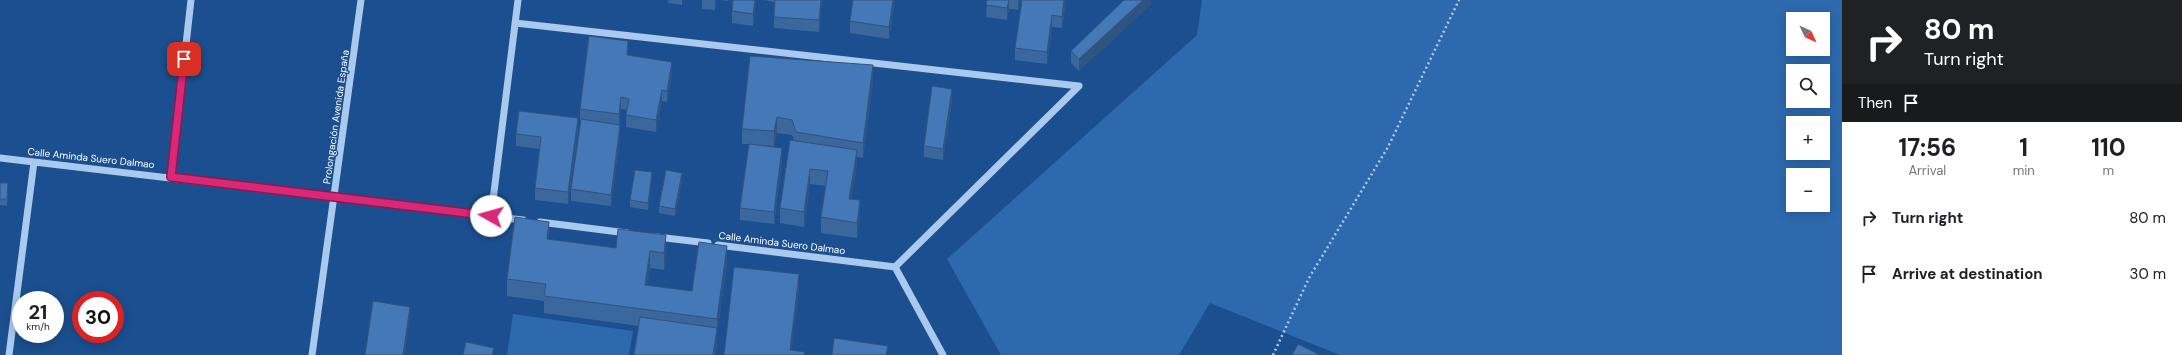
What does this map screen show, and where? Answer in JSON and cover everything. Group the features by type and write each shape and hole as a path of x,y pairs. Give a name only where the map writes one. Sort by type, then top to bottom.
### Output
{"street":[{"path":"171,177 191,0"},
{"name":"Prolongación Avenida España","path":"312,355 361,0"},
{"path":"491,216 518,0"},
{"path":"515,23 1080,86 895,267 943,355"},
{"name":"Calle Aminda Suero Dalmao","path":"0,158 335,196 633,234"},
{"path":"9,355 34,162"},
{"name":"Calle Aminda Suero Dalmao","path":"649,236 895,267"}],"path":[{"path":"1273,355 1309,278 1388,147 1459,0"}],"shaded area":[{"path":"1202,0 1842,0 1842,355 1340,355 1210,303 1179,355 1001,355 947,259 1197,35"},
{"path":"513,314 633,331 629,355 507,355"}],"building":[{"path":"733,0 755,0 753,14 732,11"},
{"path":"775,0 821,0 819,20 774,17"},
{"path":"853,0 893,0 889,27 850,21"},
{"path":"987,0 1009,0 1007,8 986,5"},
{"path":"1022,0 1064,0 1062,17 1052,15 1047,52 1015,48"},
{"path":"1124,0 1143,0 1079,59 1071,51"},
{"path":"589,36 628,41 627,55 672,62 667,91 662,90 656,120 626,115 629,99 621,97 619,114 580,109"},
{"path":"750,56 873,65 863,143 796,132 792,120 777,117 774,131 742,129"},
{"path":"932,86 952,89 943,149 924,146"},
{"path":"519,111 578,118 568,192 535,188 541,137 516,134"},
{"path":"581,119 620,125 611,195 571,189"},
{"path":"790,140 857,150 849,199 860,200 857,223 821,217 828,171 810,169 804,212 780,208"},
{"path":"749,144 782,148 774,212 740,208"},
{"path":"635,170 652,172 648,203 630,200"},
{"path":"666,170 682,173 675,209 659,206"},
{"path":"0,183 8,183 7,199 0,199"},
{"path":"515,217 549,222 547,239 616,248 618,229 666,235 664,253 650,251 645,285 692,291 699,242 727,246 717,319 544,296 546,284 507,279"},
{"path":"734,267 799,274 790,350 805,352 804,355 724,355"},
{"path":"373,301 410,307 403,355 365,355"},
{"path":"640,317 717,328 713,355 634,355"},
{"path":"834,338 888,346 886,355 832,355"},
{"path":"466,342 494,348 492,355 463,355"},
{"path":"1298,344 1320,355 1292,355"}],"route":[{"path":"184,59 171,177 491,216"}]}
